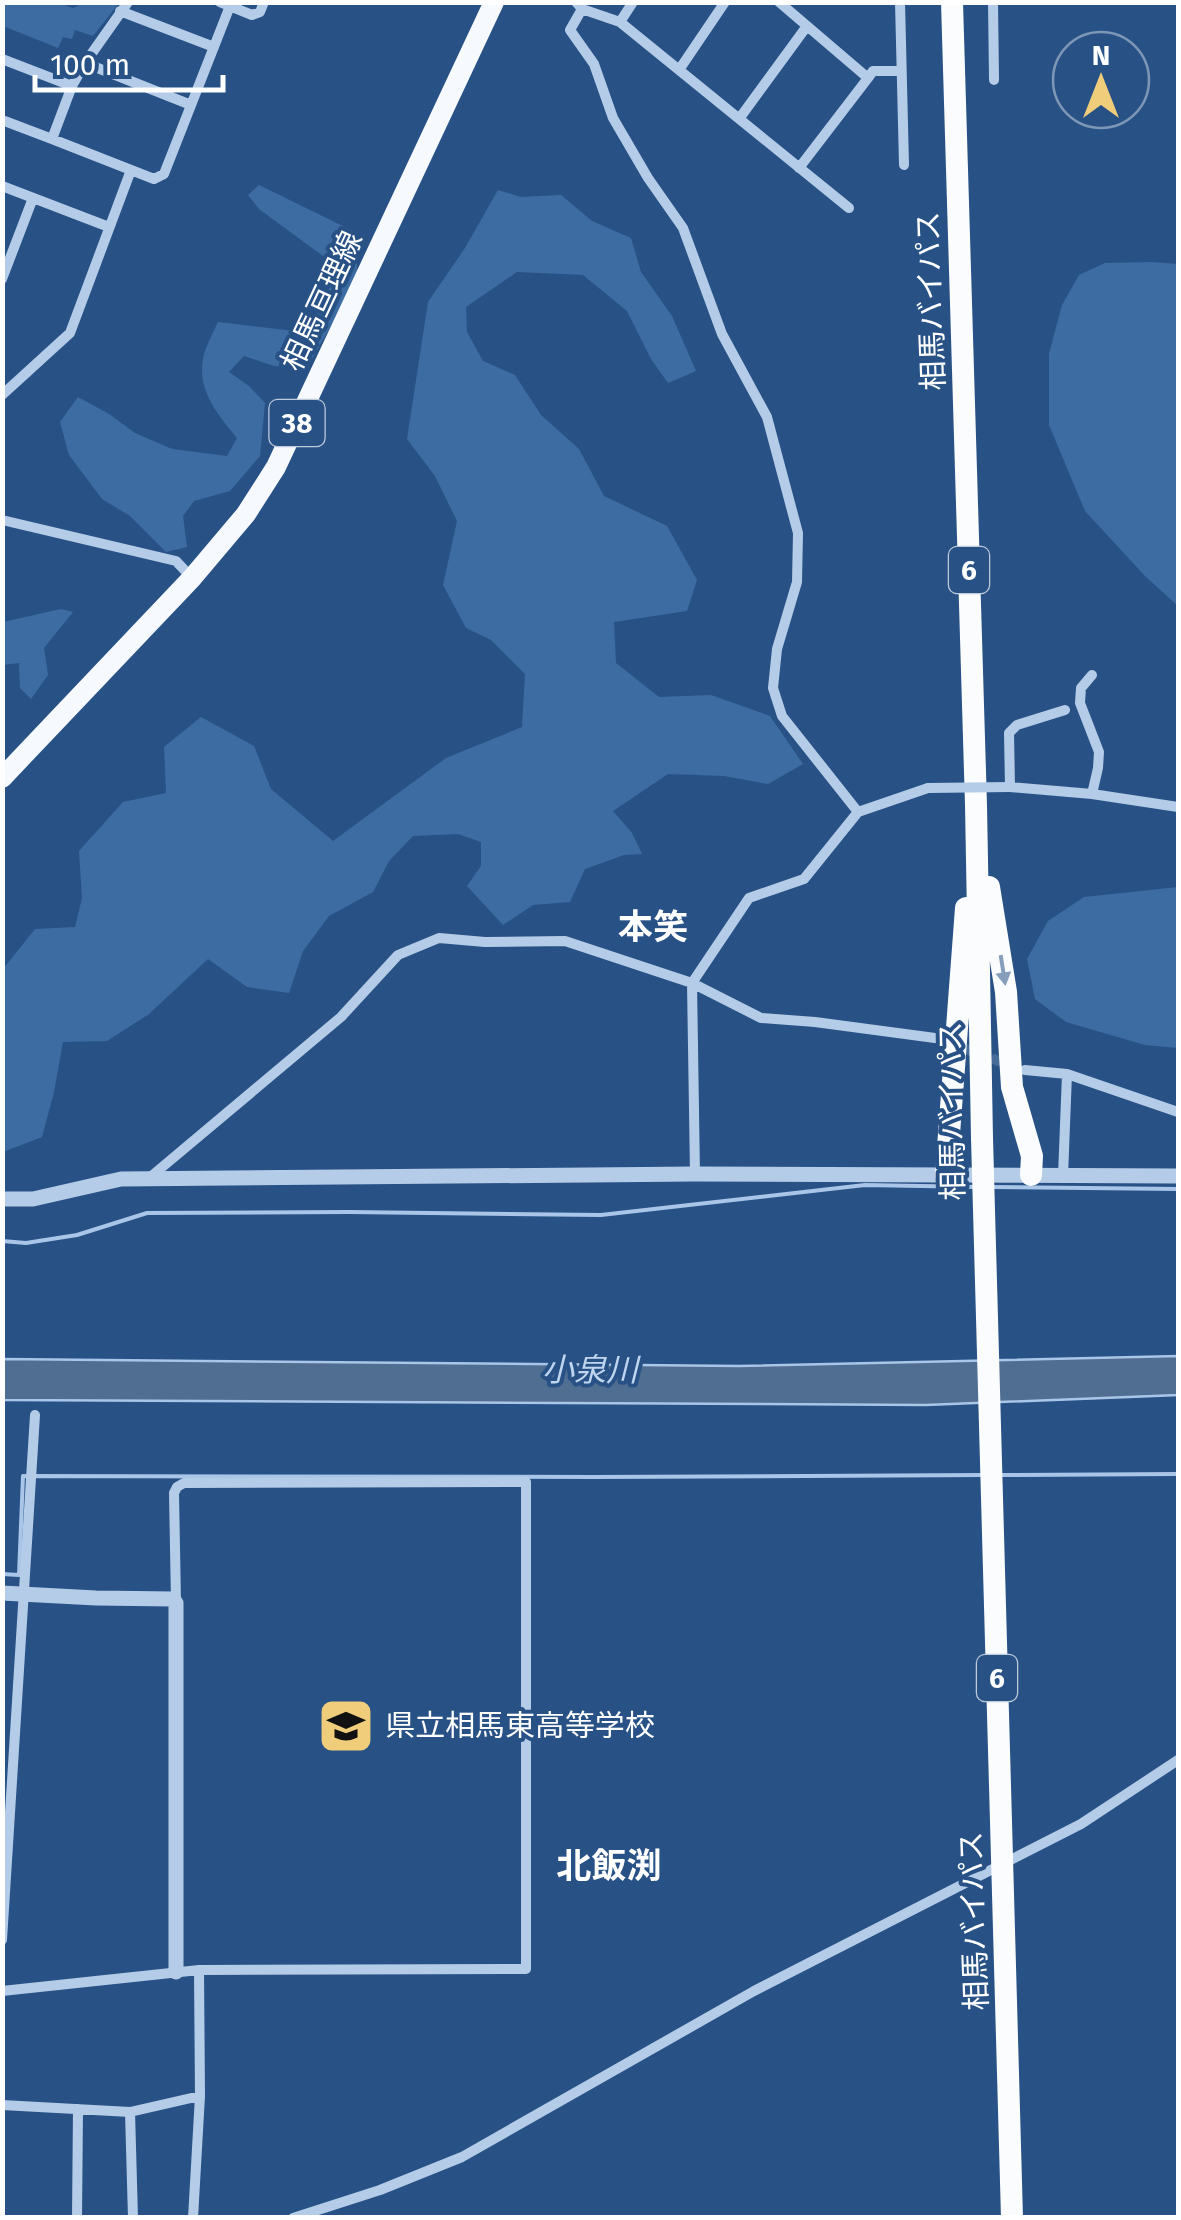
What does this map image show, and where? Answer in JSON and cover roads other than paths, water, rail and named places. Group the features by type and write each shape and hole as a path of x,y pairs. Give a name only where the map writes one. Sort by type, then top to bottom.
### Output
{"highway":[{"name":"相馬バイパス","path":"952,2 1012,2218"},
{"path":"946,1174 960,964 976,805"},
{"path":"976,805 1006,992 1012,1087 1032,1156 1031,1175"}],"main road":[{"name":"相馬亘理線","path":"2,778 192,578 246,514 276,468 494,2"}],"street":[{"path":"2,120 154,178 164,174 214,47 225,4 252,15 260,12 264,2"},
{"path":"620,22 633,2"},
{"path":"679,70 725,2"},
{"path":"779,2 868,78"},
{"path":"900,2 904,165"},
{"path":"993,2 994,80"},
{"path":"848,208 620,22 579,6 570,30 594,64 613,118 648,178 684,228 722,334 767,416 798,533 798,582 777,649 773,688 782,716 858,812"},
{"path":"52,139 72,86 124,7 214,47"},
{"path":"739,119 807,26"},
{"path":"2,59 72,86"},
{"path":"85,63 191,105"},
{"path":"800,168 874,72 902,71"},
{"path":"2,395 70,333 131,170"},
{"path":"2,186 109,228"},
{"path":"2,279 34,198"},
{"path":"2,520 176,561 192,578"},
{"path":"1092,676 1081,688 1080,703 1099,752 1092,794"},
{"path":"1010,787 1009,733 1017,725 1066,710"},
{"path":"694,1174 692,983 749,898 804,879 858,812 928,788 1010,787 1178,807"},
{"path":"148,1179 340,1017 398,955 440,938 565,941 692,983 761,1018 935,1038"},
{"path":"1025,1070 1067,1074 1178,1112"},
{"path":"1063,1176 1067,1074"},
{"path":"2,1199 33,1199 121,1179 694,1174 1178,1176"},
{"path":"2,1940 35,1415"},
{"path":"2,1991 198,1970 526,1970 526,1482 178,1487 174,1493 176,1972"},
{"path":"2,1593 173,1599 176,1603"},
{"path":"293,2218 380,2190 462,2157 754,1991 1082,1824 1178,1760"},
{"path":"194,2218 200,2096 198,1970"},
{"path":"2,2106 130,2112 200,2096"},
{"path":"77,2218 78,2109"},
{"path":"130,2112 134,2218"}],"water":[{"name":"小泉川","path":"1178,1356 1178,1395 926,1405 3,1400 3,1359 739,1366"}],"waterway":[{"path":"2,1241 26,1243 77,1235 147,1213 601,1215 865,1185 977,1187"},
{"path":"991,1187 1178,1189"},
{"path":"997,1475 1178,1474"},
{"path":"2,1574 19,1575 23,1476 983,1475"}],"tunnel":[{"path":"935,1038 1010,1065"}],"place":[{"name":"県立相馬東高等学校","path":"346,1726"}],"district":[{"name":"本笑","path":"653,927"},
{"name":"北飯渕","path":"609,1866"}]}
